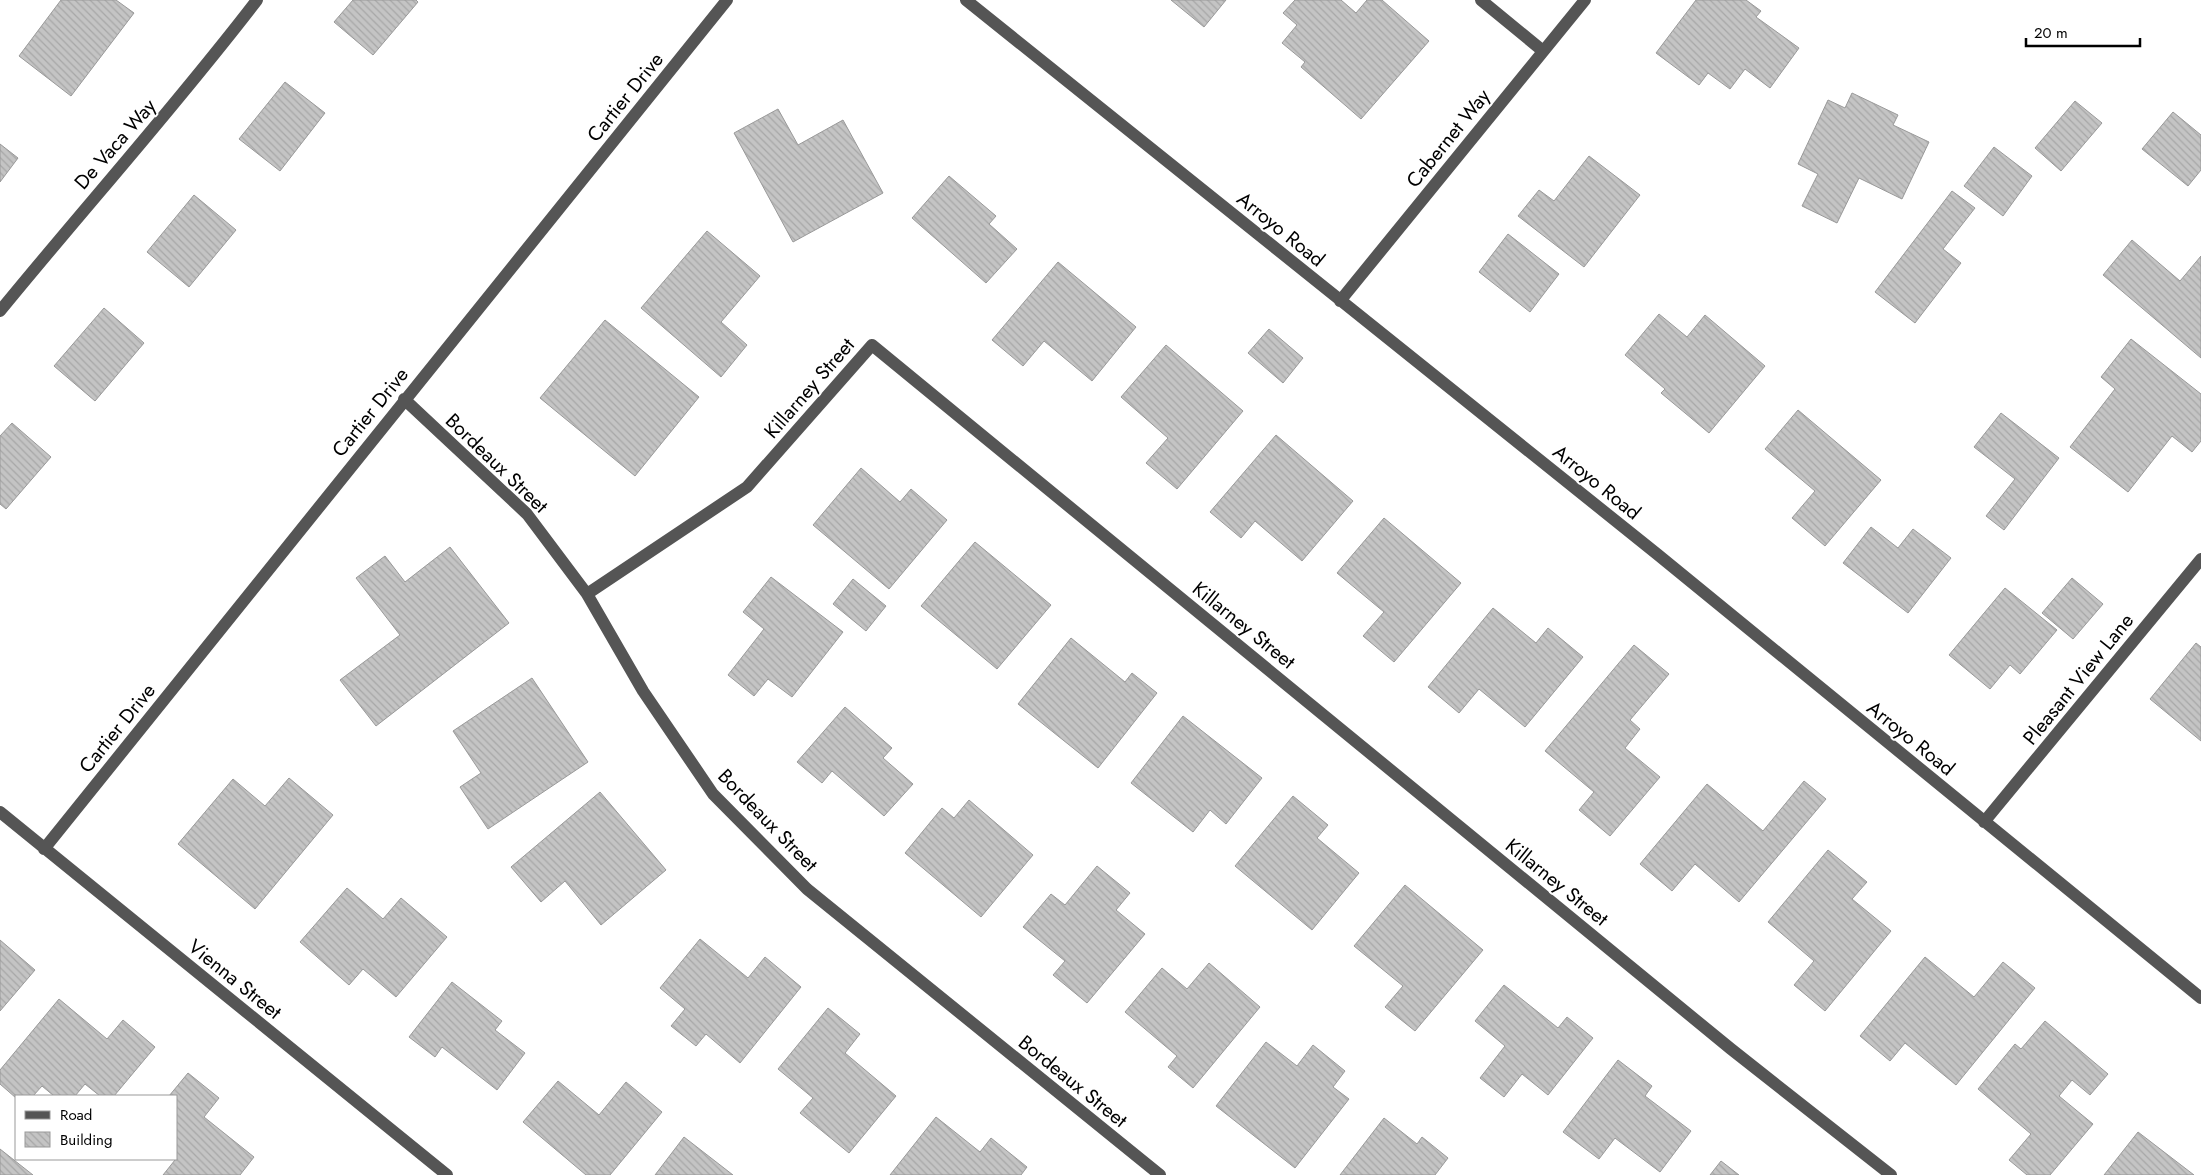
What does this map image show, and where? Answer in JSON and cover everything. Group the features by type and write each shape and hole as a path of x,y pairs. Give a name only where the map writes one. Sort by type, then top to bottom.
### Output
{"street":[{"name":"De Vaca Way","path":"0,311 77,216 207,64 257,0"},
{"name":"Cartier Drive","path":"44,849 404,399 727,0"},
{"name":"Arroyo Road","path":"966,0 1657,554 2201,998"},
{"path":"1480,0 1543,51"},
{"name":"Cabernet Way","path":"1340,300 1585,0"},
{"name":"Killarney Street","path":"587,594 747,486 872,345 1731,1049 1891,1175"},
{"name":"Bordeaux Street","path":"404,399 527,514 587,594 643,692 713,794 807,889 1160,1175"},
{"name":"Pleasant View Lane","path":"1984,822 2201,559"},
{"name":"Vienna Street","path":"0,812 447,1175"}],"building":[{"path":"61,0 116,0 134,13 71,96 19,56"},
{"path":"353,0 416,0 418,2 373,55 334,22"},
{"path":"1171,0 1226,0 1204,27"},
{"path":"1295,0 1341,0 1356,13 1367,0 1382,0 1429,41 1361,119 1301,67 1305,62 1282,43 1297,25 1283,13"},
{"path":"1696,0 1746,0 1761,11 1756,17 1799,48 1770,88 1745,69 1730,89 1708,73 1699,85 1656,53"},
{"path":"285,82 325,113 280,171 239,139"},
{"path":"1852,93 1898,115 1893,125 1929,142 1902,199 1859,178 1837,223 1802,206 1818,174 1798,164 1828,100 1845,108"},
{"path":"2075,101 2102,123 2061,171 2035,148"},
{"path":"778,109 798,145 843,120 883,193 793,242 734,133"},
{"path":"2173,112 2201,135 2201,170 2188,186 2142,149"},
{"path":"0,144 18,158 0,182"},
{"path":"1994,147 2032,176 2003,216 1964,186"},
{"path":"1589,156 1640,195 1584,267 1518,216 1539,190 1554,201"},
{"path":"949,176 996,216 989,224 1017,249 986,283 912,218"},
{"path":"1952,191 1975,208 1943,249 1961,263 1915,323 1875,292"},
{"path":"194,195 236,230 189,287 147,252"},
{"path":"707,231 760,276 721,322 747,345 721,377 641,308"},
{"path":"1508,234 1559,274 1530,312 1479,272"},
{"path":"2132,240 2180,281 2201,256 2201,358 2103,275"},
{"path":"1058,262 1136,327 1092,381 1044,341 1023,366 992,340"},
{"path":"104,308 144,343 95,401 54,366"},
{"path":"1659,314 1687,337 1705,315 1765,366 1709,433 1661,393 1665,389 1625,355"},
{"path":"605,320 699,397 635,476 540,398"},
{"path":"1269,329 1303,358 1283,383 1248,353"},
{"path":"2131,339 2201,394 2201,441 2192,452 2172,436 2128,492 2070,447 2115,389 2101,377"},
{"path":"1166,345 1243,411 1177,489 1146,463 1168,438 1121,397"},
{"path":"1798,410 1881,480 1825,546 1792,518 1815,491 1765,449"},
{"path":"2001,413 2059,458 2004,530 1986,516 2015,479 1974,447"},
{"path":"12,423 51,457 6,509 0,504 0,436"},
{"path":"1276,435 1353,501 1302,561 1255,521 1241,538 1210,512"},
{"path":"861,468 900,502 911,489 947,520 889,589 813,525"},
{"path":"1384,518 1461,583 1394,662 1363,636 1384,612 1337,573"},
{"path":"1871,527 1898,548 1913,529 1951,558 1908,613 1843,563"},
{"path":"975,542 1051,605 997,669 921,606"},
{"path":"450,547 509,623 376,726 340,680 400,635 356,578 385,556 405,582"},
{"path":"771,577 843,632 792,697 768,679 754,696 728,675 764,629 743,612"},
{"path":"2072,578 2103,604 2073,639 2042,613"},
{"path":"853,579 886,606 866,631 833,604"},
{"path":"2005,588 2057,630 2020,674 2010,665 1990,689 1949,655"},
{"path":"1493,608 1536,643 1548,628 1583,657 1525,727 1479,689 1459,713 1428,687"},
{"path":"1071,638 1125,682 1132,673 1157,693 1098,768 1018,704"},
{"path":"2196,643 2201,647 2201,741 2150,699"},
{"path":"1634,645 1669,674 1630,720 1640,729 1625,748 1660,777 1610,836 1579,810 1594,792 1545,751"},
{"path":"532,678 588,762 488,829 460,787 481,773 453,731"},
{"path":"845,707 892,748 883,758 913,784 884,816 832,771 822,783 797,762"},
{"path":"1183,716 1262,778 1226,824 1210,810 1193,832 1131,783"},
{"path":"289,778 333,815 255,909 178,844 233,779 265,806"},
{"path":"1804,781 1826,799 1739,902 1695,864 1672,891 1640,864 1707,784 1763,831"},
{"path":"600,792 666,870 601,925 565,881 541,902 511,867"},
{"path":"1293,796 1328,825 1317,838 1359,873 1312,930 1235,866"},
{"path":"969,800 1033,855 981,917 905,853 942,808 954,818"},
{"path":"1828,850 1867,882 1852,899 1891,931 1825,1011 1794,985 1814,961 1768,922"},
{"path":"1097,866 1130,893 1116,910 1145,934 1087,1003 1053,975 1065,961 1023,927 1051,894 1065,905"},
{"path":"1405,885 1483,950 1415,1031 1385,1007 1403,986 1354,946"},
{"path":"347,888 383,919 401,898 447,937 396,997 363,969 349,985 300,942"},
{"path":"700,939 748,978 765,957 801,987 740,1063 706,1034 696,1046 671,1026 685,1009 660,988"},
{"path":"0,940 35,970 0,1011"},
{"path":"1925,957 1974,997 2003,962 2035,988 1956,1085 1905,1043 1890,1061 1860,1036"},
{"path":"1209,963 1260,1007 1193,1088 1168,1067 1177,1056 1125,1012 1162,968 1187,989"},
{"path":"452,982 502,1021 495,1030 525,1053 497,1090 442,1047 435,1057 409,1037"},
{"path":"1504,985 1558,1028 1567,1017 1593,1038 1548,1095 1522,1074 1504,1097 1480,1078 1505,1046 1475,1021"},
{"path":"59,999 107,1039 123,1020 155,1047 115,1095 99,1095 85,1084 76,1095 53,1095 42,1086 34,1095 15,1095 15,1097 0,1084 0,1070"},
{"path":"828,1008 860,1034 845,1053 896,1096 849,1153 800,1113 813,1098 778,1069"},
{"path":"2045,1021 2108,1074 2090,1095 2072,1080 2059,1096 2093,1124 2050,1175 2027,1175 2009,1160 2031,1134 1978,1089 2015,1044 2021,1049"},
{"path":"1266,1042 1297,1066 1313,1045 1345,1071 1333,1087 1349,1099 1295,1168 1216,1106"},
{"path":"1618,1060 1652,1086 1645,1096 1691,1131 1660,1172 1615,1138 1599,1159 1563,1132"},
{"path":"188,1073 219,1098 204,1117 254,1157 240,1175 163,1175 175,1160 178,1160 178,1095 170,1095"},
{"path":"558,1081 599,1115 626,1082 662,1112 610,1175 586,1175 523,1122"},
{"path":"936,1117 980,1152 991,1138 1027,1167 1021,1175 890,1175"},
{"path":"1384,1118 1417,1144 1422,1137 1448,1158 1435,1175 1340,1175"},
{"path":"2138,1132 2194,1175 2104,1175"},
{"path":"684,1137 733,1175 655,1175"},
{"path":"0,1149 33,1175 0,1175"},
{"path":"1721,1161 1739,1175 1710,1175"}]}
